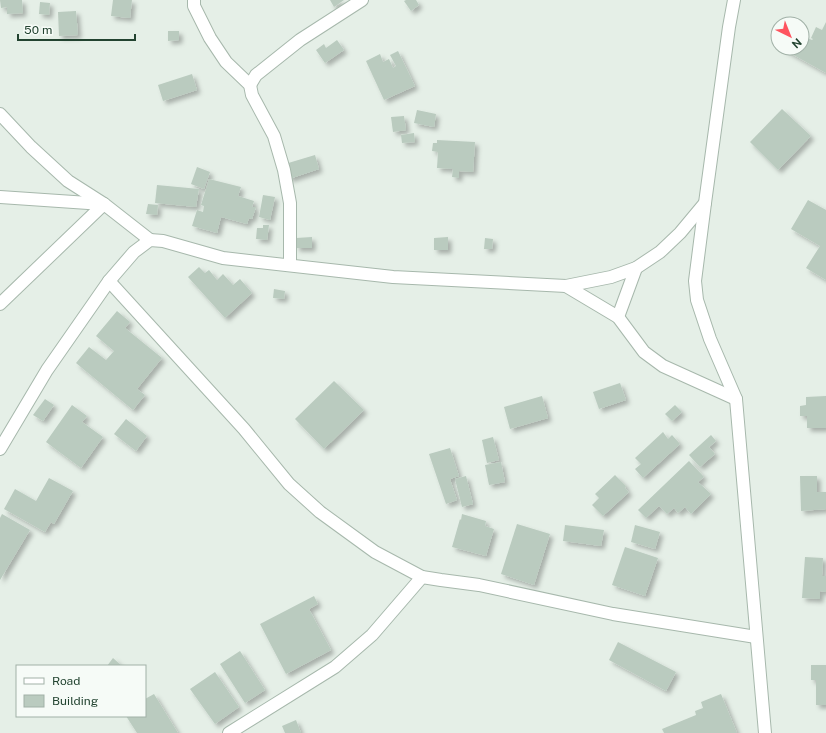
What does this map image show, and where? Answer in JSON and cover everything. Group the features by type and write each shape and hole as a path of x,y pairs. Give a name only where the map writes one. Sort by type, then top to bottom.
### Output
{"street":[{"path":"194,0 194,6 210,38 226,62 250,84 252,95 274,136 284,170 290,203 290,265"},
{"path":"250,84 256,75 300,40 362,0"},
{"path":"734,0 695,281 697,300 710,339 736,399 765,733"},
{"path":"0,114 31,147 68,181 104,204 150,240 162,241 223,258 393,277 566,286 611,277 636,268 660,252 680,233 705,203"},
{"path":"0,197 104,204"},
{"path":"0,304 104,204"},
{"path":"0,449 48,370 109,281 134,252 150,240"},
{"path":"618,317 636,268"},
{"path":"109,281 244,429 289,484 320,512 375,552 422,577 479,584 613,614 756,637"},
{"path":"566,286 618,317 644,352 663,366 736,399"},
{"path":"229,733 335,666 372,635 422,577"}],"building":[{"path":"0,0 22,0 23,13 7,14 7,7 1,8"},
{"path":"113,0 132,0 130,18 111,16"},
{"path":"330,0 344,0 334,7"},
{"path":"416,0 419,5 411,11 404,1"},
{"path":"40,2 50,3 49,15 39,14"},
{"path":"76,11 78,35 59,36 58,12"},
{"path":"826,22 826,73 795,56 810,56 810,39 813,39 811,38 816,27 822,30"},
{"path":"168,31 179,31 179,40 168,41"},
{"path":"337,40 344,50 325,63 316,50 324,44 326,48"},
{"path":"398,51 415,86 384,100 366,61 380,54 383,62 389,59 393,68 396,66 390,55"},
{"path":"192,74 197,90 163,101 158,85"},
{"path":"782,109 811,136 778,170 750,142"},
{"path":"417,110 436,114 434,127 414,123"},
{"path":"404,116 406,130 393,132 391,117"},
{"path":"414,133 415,142 402,143 401,135"},
{"path":"437,140 475,142 473,172 459,171 459,178 452,177 453,169 437,168 438,152 432,151 433,143 437,143"},
{"path":"315,155 319,169 289,179 285,164"},
{"path":"197,167 210,172 204,189 191,184"},
{"path":"209,179 241,187 238,196 254,201 252,207 256,207 252,219 249,218 247,224 221,217 217,233 192,226 197,210 203,212 204,206 201,205"},
{"path":"157,185 199,189 196,207 155,203"},
{"path":"263,195 275,197 270,220 259,217"},
{"path":"808,200 826,210 826,280 806,268 820,246 791,229"},
{"path":"148,204 158,205 157,215 146,214"},
{"path":"263,225 269,225 267,240 256,239 257,228 263,228"},
{"path":"312,237 312,248 296,248 296,238"},
{"path":"448,237 448,250 434,250 434,238"},
{"path":"485,238 493,239 492,249 484,249"},
{"path":"199,267 205,273 209,270 217,280 223,274 233,285 240,279 252,293 225,318 188,277"},
{"path":"274,289 285,291 284,299 273,298"},
{"path":"117,311 130,322 125,328 162,358 137,389 145,395 133,410 76,363 89,347 106,360 114,351 96,336"},
{"path":"334,381 364,410 324,449 295,419"},
{"path":"620,383 626,400 599,409 593,392"},
{"path":"542,396 548,418 510,429 504,407"},
{"path":"826,396 826,428 807,428 807,416 800,416 800,406 806,405 806,397"},
{"path":"45,399 54,405 43,421 33,415"},
{"path":"72,405 87,416 82,422 103,437 81,468 46,442"},
{"path":"675,405 682,412 672,421 665,414"},
{"path":"126,419 147,436 136,451 114,434"},
{"path":"663,432 668,439 672,435 680,444 643,478 635,469 641,464 635,458"},
{"path":"711,435 716,441 709,447 715,454 700,467 689,455"},
{"path":"493,437 499,460 487,463 482,440"},
{"path":"450,448 459,476 450,479 457,500 446,504 429,454"},
{"path":"689,461 704,477 698,482 711,494 691,514 685,507 678,513 674,508 667,514 659,506 646,518 638,510"},
{"path":"501,462 505,482 489,485 485,465"},
{"path":"615,475 626,486 625,488 629,492 603,516 592,505 599,498 595,494"},
{"path":"466,476 473,504 462,507 455,479"},
{"path":"800,476 817,476 817,492 826,492 826,509 801,511"},
{"path":"49,478 73,491 54,524 51,522 45,532 4,509 15,489 36,501"},
{"path":"2,514 30,530 0,580 0,518"},
{"path":"462,514 486,521 485,526 494,529 486,556 452,547"},
{"path":"517,524 550,534 534,585 501,574"},
{"path":"565,525 604,530 601,546 563,541"},
{"path":"635,525 660,532 655,549 631,542"},
{"path":"625,547 658,558 645,596 612,585"},
{"path":"805,557 823,558 822,576 826,576 826,592 820,591 820,599 802,598"},
{"path":"314,596 318,604 309,609 331,650 286,674 260,624"},
{"path":"618,642 676,672 666,691 609,660"},
{"path":"240,651 265,690 245,703 220,664"},
{"path":"113,658 121,665 108,665"},
{"path":"811,665 826,665 826,705 816,705 816,680 811,680"},
{"path":"215,672 239,707 215,724 190,689"},
{"path":"154,694 178,733 137,733 127,717 146,717 146,698"},
{"path":"721,694 737,733 664,733 662,729 696,715 695,711 703,708 701,702"},
{"path":"296,720 301,733 285,733 282,726"}]}
